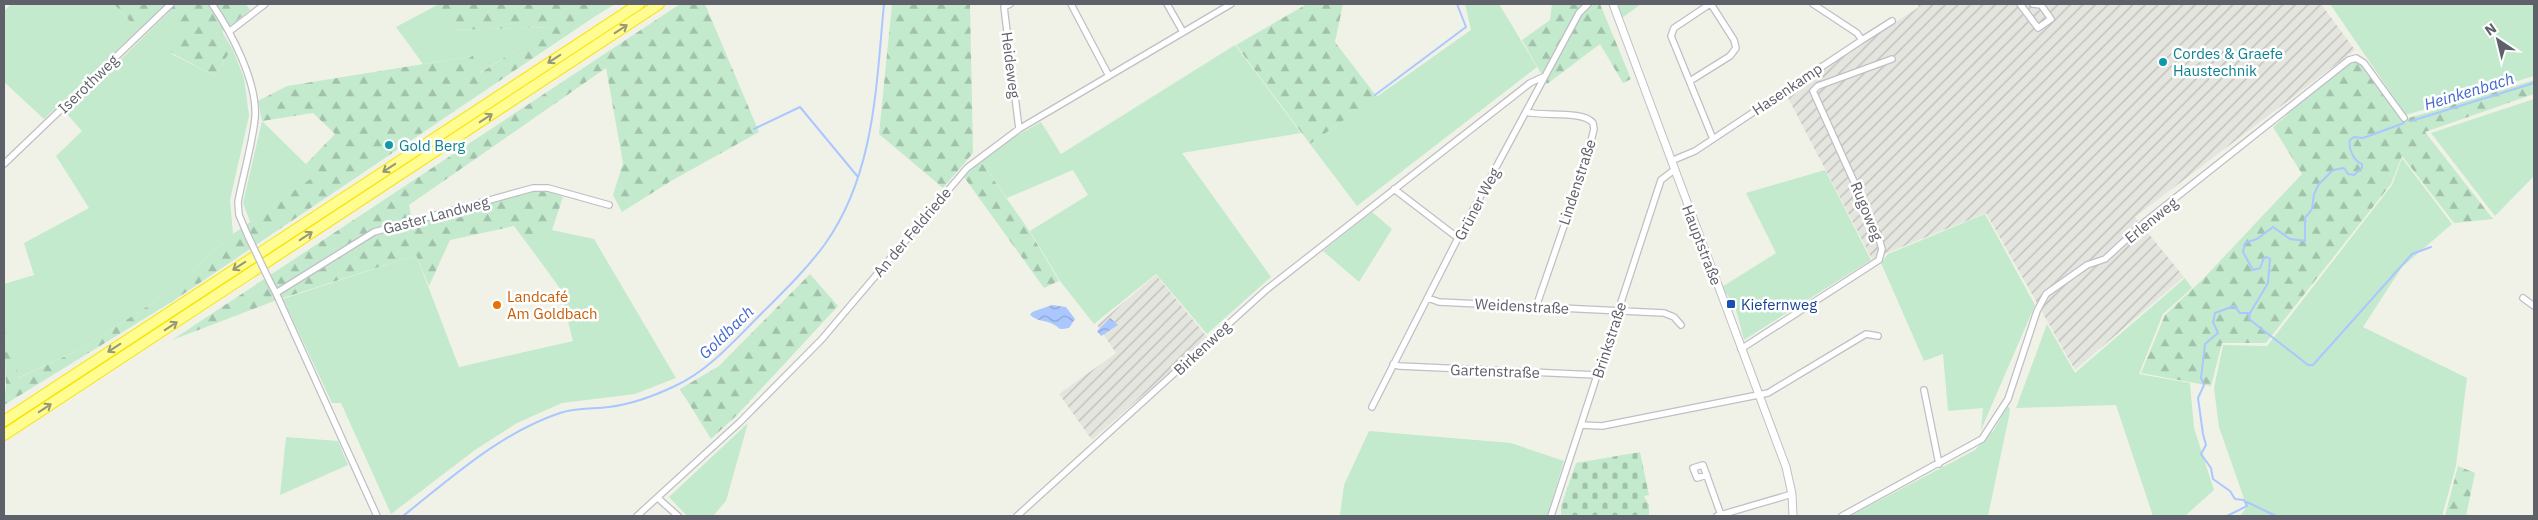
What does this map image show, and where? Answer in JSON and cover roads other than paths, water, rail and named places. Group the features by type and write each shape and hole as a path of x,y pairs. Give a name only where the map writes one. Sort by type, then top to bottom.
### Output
{"highway":[{"path":"4,421 639,4"},
{"path":"4,435 659,4"},
{"path":"4,415 33,402"}],"street":[{"name":"Iserothweg","path":"4,164 171,4"},
{"path":"212,4 230,31 249,77 255,117 238,202 239,215 377,516"},
{"path":"230,31 265,4"},
{"name":"Heideweg","path":"1010,4 1004,7 1019,129"},
{"path":"1071,4 1109,76"},
{"path":"1167,4 1183,32"},
{"name":"An der Feldriede","path":"637,516 659,499 822,339 967,168 1019,129 1231,4"},
{"name":"Grüner Weg","path":"1372,408 1458,238 1579,12 1588,4"},
{"name":"Hauptstraße","path":"1612,4 1786,467 1792,494 1793,516"},
{"path":"1690,81 1730,56 1736,48 1734,40 1710,4 1674,28 1670,36 1713,139"},
{"path":"1813,4 1857,33 1862,40"},
{"path":"2020,4 2038,28 2051,19 2041,5 2033,4"},
{"name":"Hasenkamp","path":"1671,161 1695,151 1892,22"},
{"name":"Erlenweg","path":"1842,516 1974,446 1990,429 2008,399 2036,311 2046,294 2087,265 2104,258 2145,222 2344,64 2356,58 2364,63 2404,118"},
{"name":"Rugoweg","path":"1741,349 1879,260 1882,248 1878,235 1813,91 1818,86 1892,59"},
{"name":"Birkenweg","path":"1017,516 1266,290 1530,83 1545,76"},
{"name":"Lindenstraße","path":"1526,112 1585,117 1593,123 1594,129 1585,165 1536,307"},
{"name":"Brinkstraße","path":"1551,516 1661,180 1674,170"},
{"name":"Gaster Landweg","path":"276,293 374,232 533,188 548,188 609,205"},
{"path":"1394,188 1458,238"},
{"name":"Weidenstraße","path":"1428,298 1438,302 1664,313 1674,317 1681,325"},
{"path":"2523,298 2534,306"},
{"path":"1581,425 1602,426 1759,395 1773,390 1866,334 1878,336"},
{"name":"Gartenstraße","path":"1394,364 1399,366 1496,372 1597,375"},
{"path":"1924,390 1939,464"},
{"path":"1707,475 1719,516 1792,494"},
{"path":"659,499 678,516"}],"water":[{"path":"1052,305 1066,307 1075,319 1069,328 1060,329 1052,323 1030,315 1032,312"},
{"path":"1110,318 1118,325 1101,336 1097,331"}],"waterway":[{"name":"Goldbach","path":"403,516 458,472 517,432 566,411 618,406 635,402 675,386 699,372 741,335 794,281 825,244 842,217 864,159 875,98 884,4"},
{"path":"1375,95 1466,27 1457,4"},
{"name":"Heinkenbach","path":"2411,121 2534,83"},
{"path":"754,129 800,107 858,177"},
{"name":"Heinkenbach","path":"2227,516 2247,506 2244,500 2235,499 2230,491 2213,479 2211,468 2201,454 2206,445 2198,398 2204,385 2201,378 2205,344 2218,333 2213,322 2215,313 2234,306 2240,313 2250,313 2268,283 2270,259 2264,258 2260,268 2253,270 2243,252 2245,243 2257,239 2273,227 2290,239 2305,241 2305,218 2312,209 2314,194 2319,184 2333,170 2344,168 2348,174 2354,175 2362,168 2362,164 2352,154 2350,140 2354,137 2363,138 2404,123"},
{"path":"2250,313 2249,319 2308,365 2313,365 2412,254 2431,247"},
{"path":"2247,502 2276,516"}],"place":[{"name":"Cordes & Graefe Haustechnik","path":"2163,62"},
{"name":"Gold Berg","path":"389,145"},
{"name":"Kiefernweg","path":"1731,304"},
{"name":"Landcafé Am Goldbach","path":"497,305"}]}
